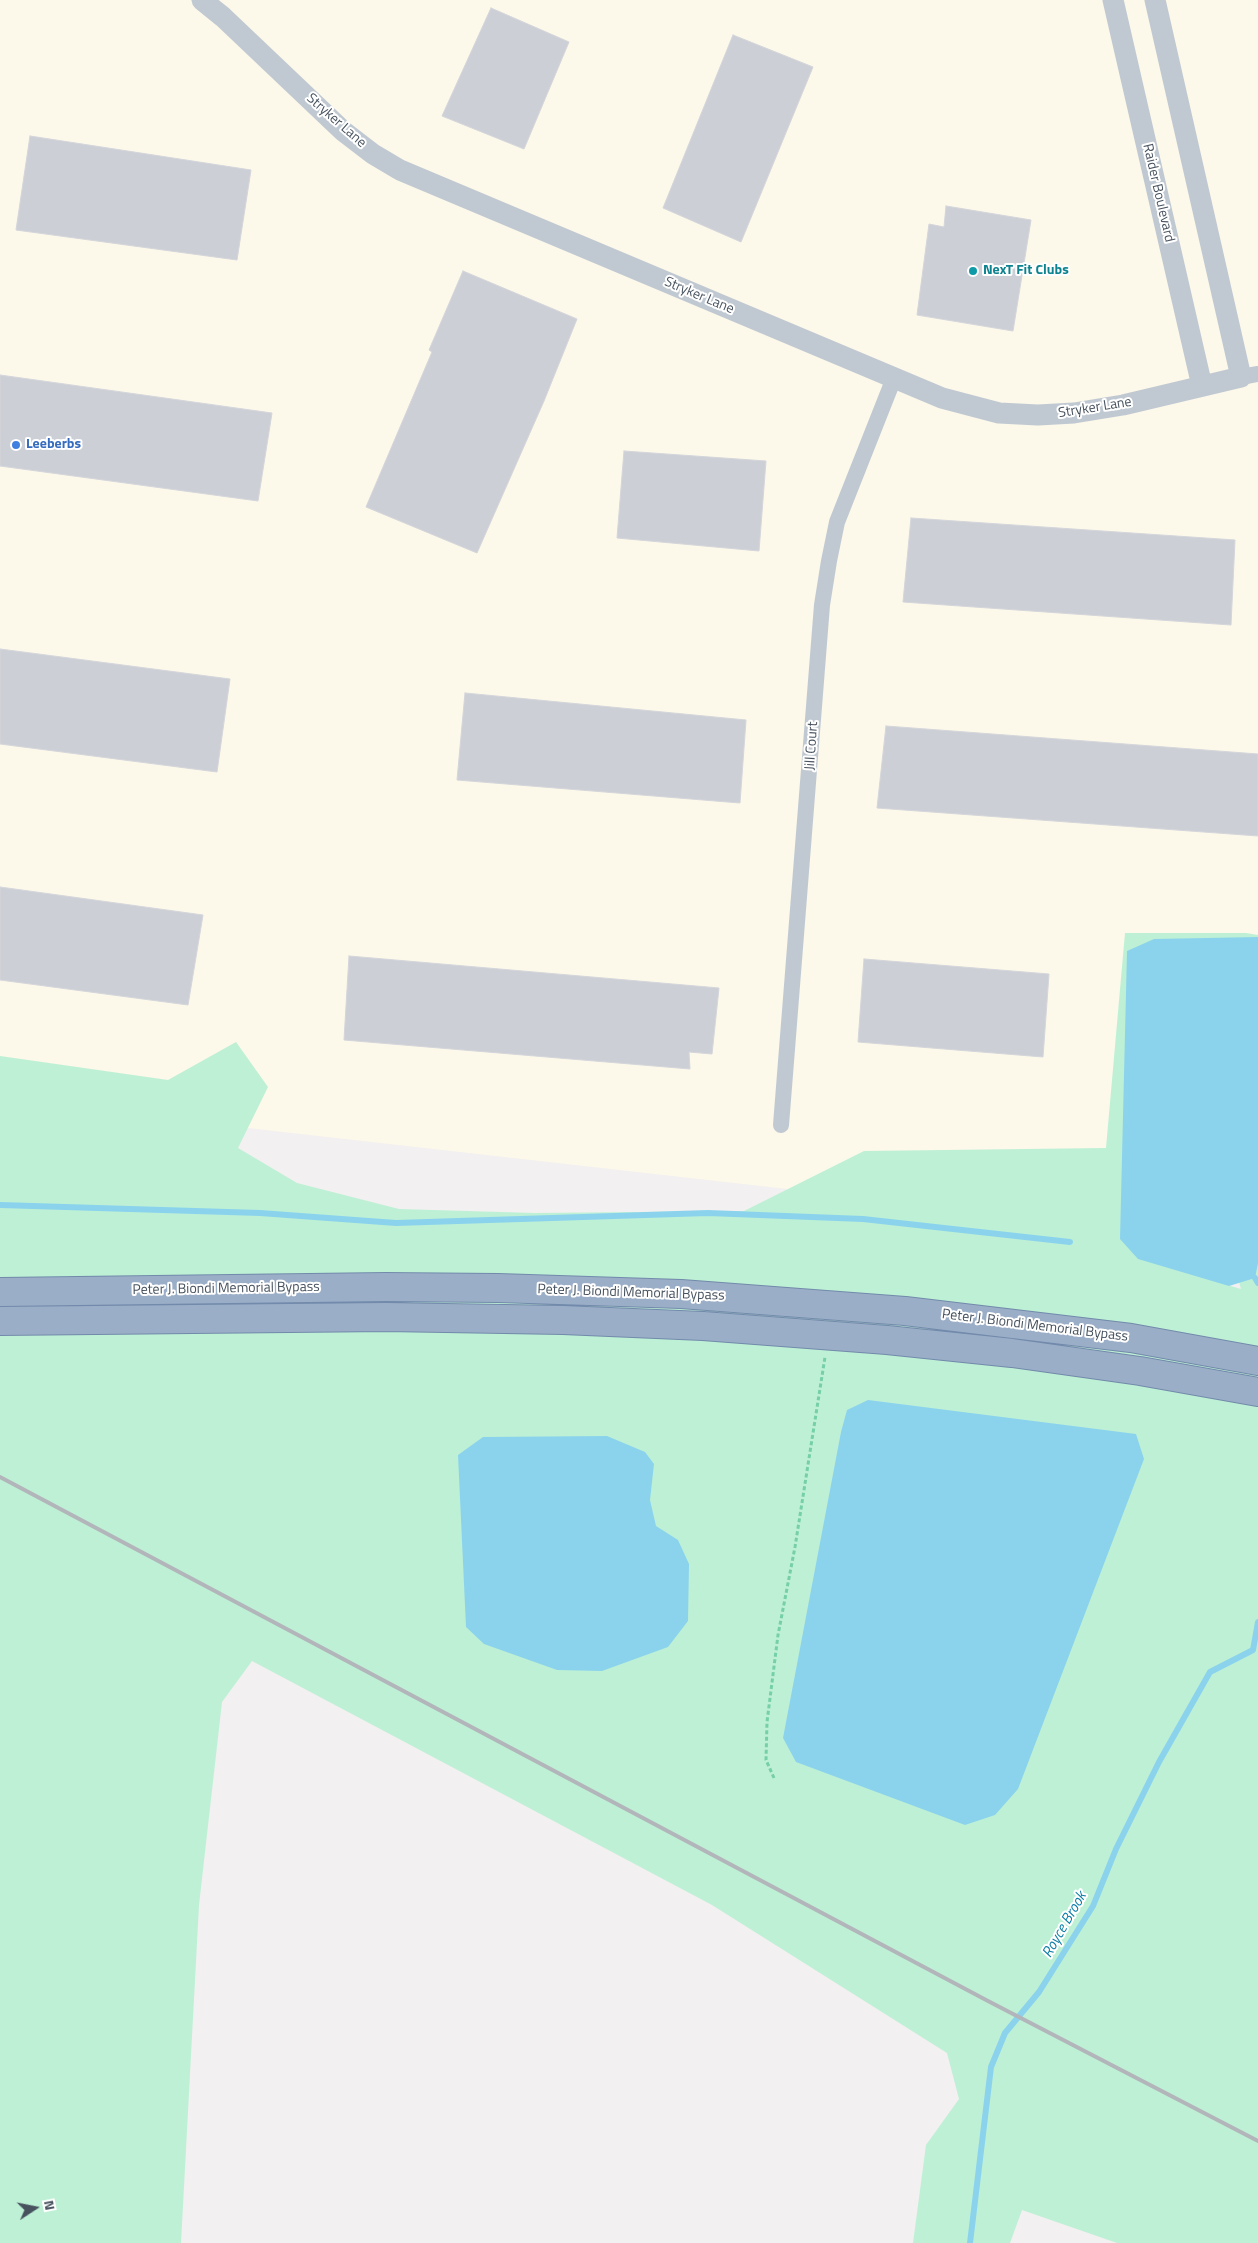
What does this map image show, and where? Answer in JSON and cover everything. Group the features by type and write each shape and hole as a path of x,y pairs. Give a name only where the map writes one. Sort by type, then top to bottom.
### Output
{"highway":[{"name":"Peter J. Biondi Memorial Bypass","path":"0,1292 395,1287 498,1288 681,1294 905,1311 1131,1338 1258,1361"},
{"name":"Peter J. Biondi Memorial Bypass","path":"0,1321 377,1317 563,1320 703,1326 887,1340 1012,1353 1140,1371 1258,1392"}],"street":[{"name":"Stryker Lane","path":"202,0 223,17 343,131 395,168 894,378 964,405 999,413 1038,416 1074,413 1123,405 1250,376"},
{"name":"Raider Boulevard","path":"1113,0 1202,386"},
{"path":"1155,0 1250,376"},
{"name":"Jill Court","path":"781,1126 822,605 837,522 894,378"}],"path":[{"path":"774,1778 766,1760 767,1722 778,1635 824,1376"}],"shaded area":[{"path":"0,0 1258,0 1258,1165 1088,1223 0,1100"}],"green space":[{"path":"1125,933 1246,933 1258,935 1258,2243 1117,2243 1022,2210 1010,2243 913,2243 926,2145 959,2099 947,2053 712,1905 252,1661 222,1702 199,1905 181,2243 0,2243 0,1056 168,1080 236,1042 268,1087 238,1148 297,1183 399,1209 534,1213 744,1211 864,1151 1106,1148","holes":["1236,1271 1241,1289 1227,1285"]}],"water":[{"path":"1258,937 1258,1263 1255,1278 1229,1286 1138,1259 1120,1239 1127,951 1154,939"},
{"path":"868,1400 1136,1434 1144,1459 1018,1789 995,1815 965,1825 796,1762 783,1738 841,1432 847,1410"},
{"path":"607,1436 645,1452 654,1464 650,1500 656,1526 678,1540 689,1564 688,1621 668,1647 602,1671 557,1670 484,1644 466,1627 458,1455 483,1437"}],"building":[{"path":"491,8 569,42 524,149 442,116"},
{"path":"733,35 813,67 741,242 663,208"},
{"path":"30,136 251,170 237,260 16,230"},
{"name":"NexT Fit Clubs","path":"946,206 1031,220 1013,331 917,315 929,224 944,227"},
{"path":"463,271 577,319 544,401 477,553 366,507 432,352 429,350"},
{"path":"0,375 272,413 258,501 0,466"},
{"path":"624,451 766,461 759,551 617,538"},
{"path":"911,518 1235,540 1231,625 903,602"},
{"path":"0,649 230,679 217,772 0,744"},
{"path":"465,693 746,720 740,803 457,780"},
{"path":"886,726 1258,754 1258,836 877,808"},
{"path":"0,887 203,915 188,1005 0,980"},
{"path":"349,956 719,988 712,1054 689,1052 690,1069 344,1040"},
{"path":"864,959 1049,974 1043,1057 858,1042"}],"waterway":[{"path":"0,1205 260,1213 396,1223 708,1213 863,1219 1070,1242"},
{"path":"1255,1278 1258,1283"},
{"name":"Royce Brook","path":"970,2243 991,2067 1005,2033 1039,1992 1093,1906 1116,1849 1159,1762 1210,1672 1253,1650 1258,1622"}],"railway":[{"path":"0,1477 988,2001 1258,2141"}],"place":[{"name":"NexT Fit Clubs","path":"973,271"},
{"name":"Leeberbs","path":"16,445"}]}
